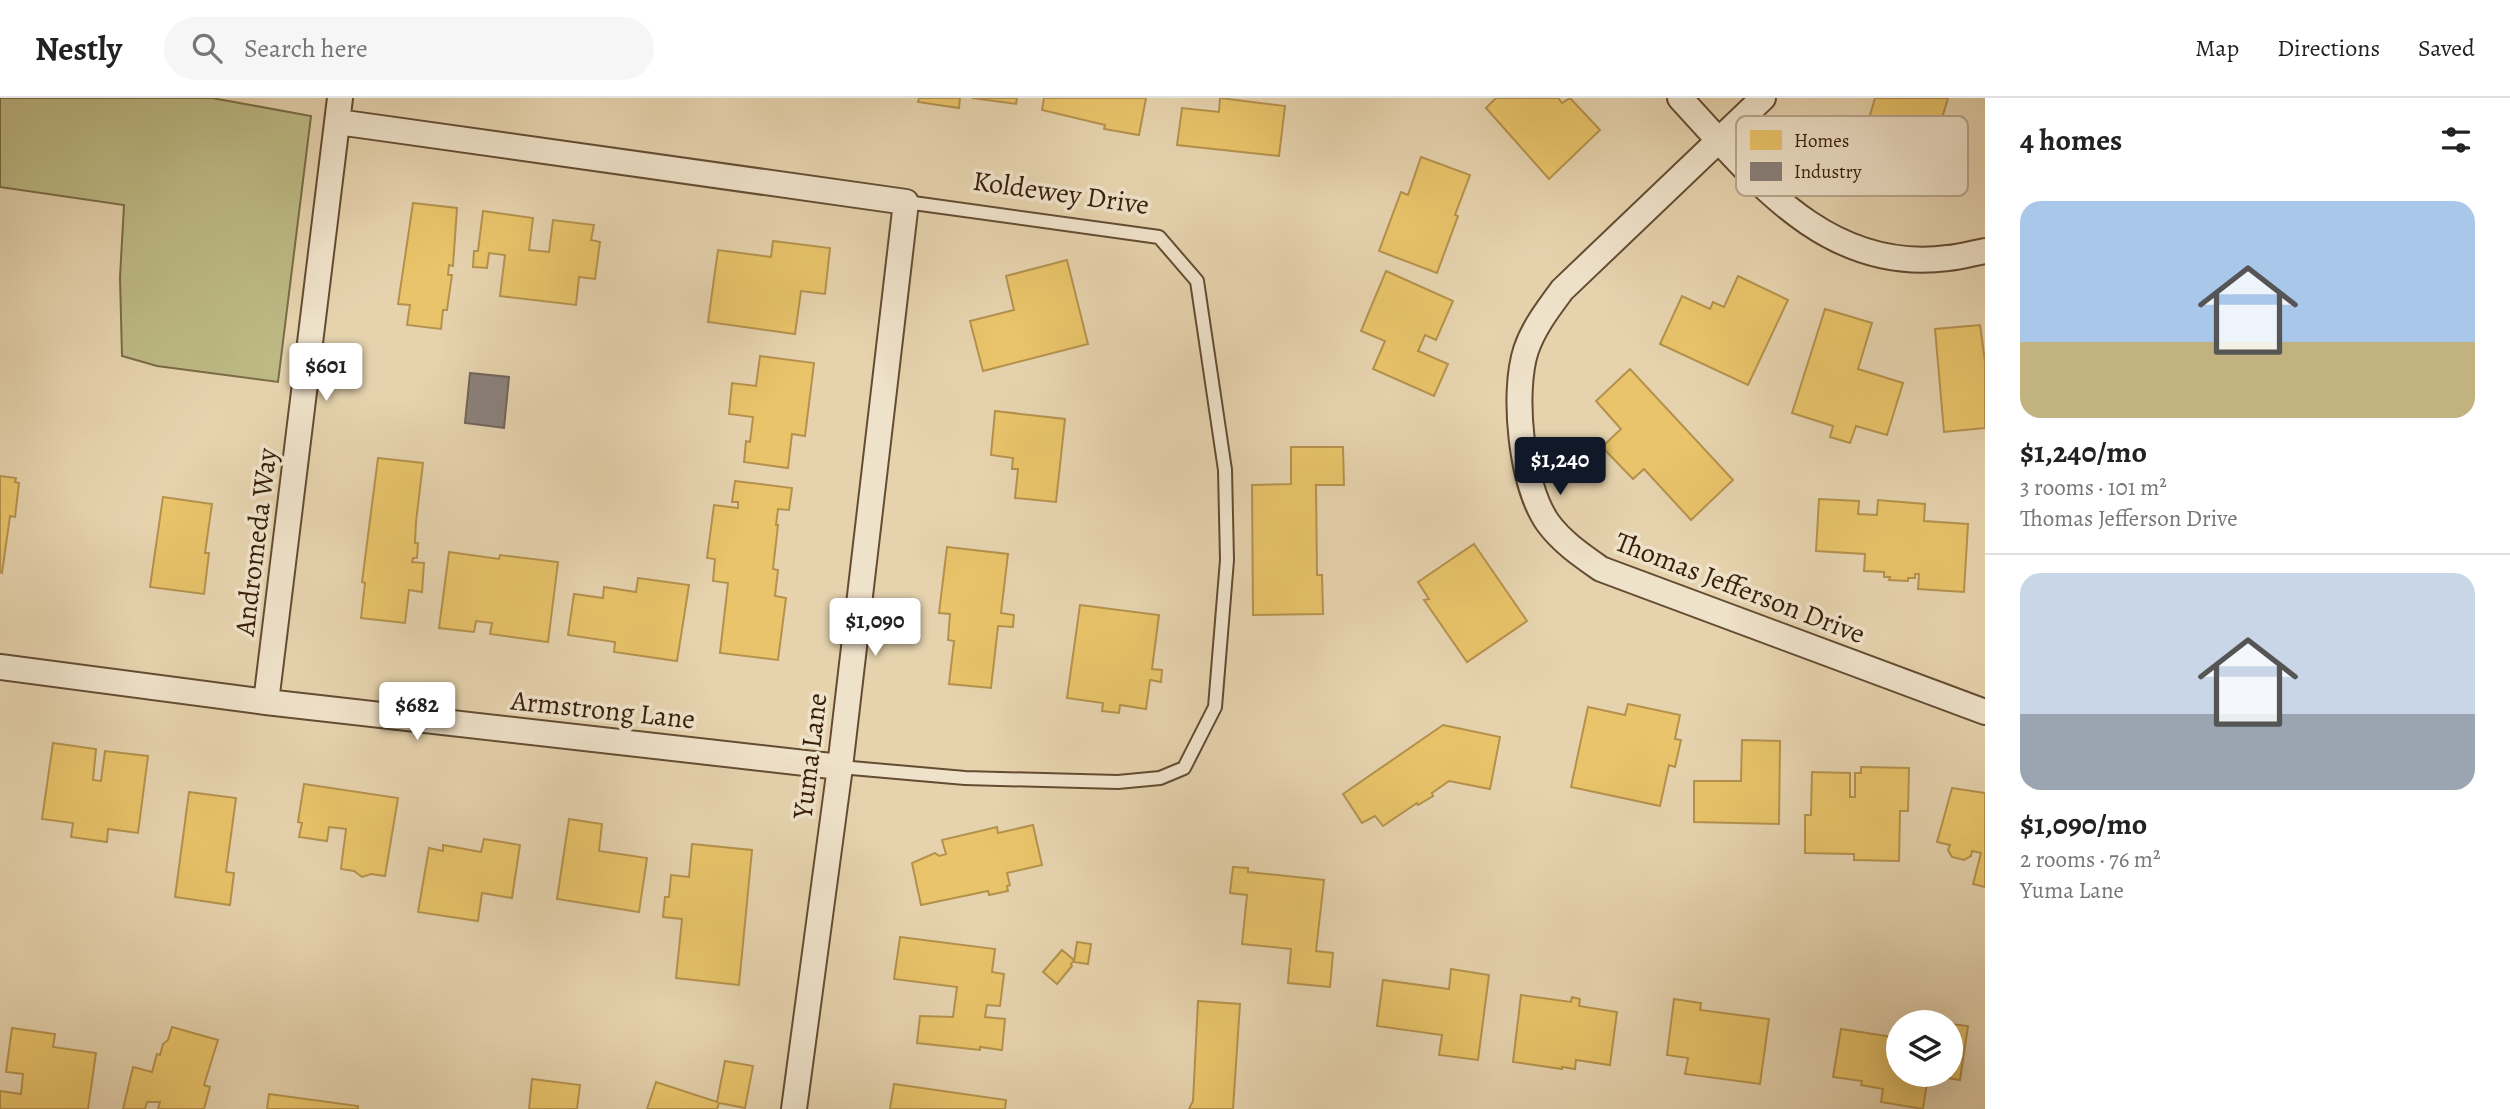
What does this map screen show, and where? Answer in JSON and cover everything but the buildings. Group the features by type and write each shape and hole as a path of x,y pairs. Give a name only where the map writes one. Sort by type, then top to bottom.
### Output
{"street":[{"path":"1681,98 1736,158"},
{"name":"Thomas Jefferson Drive","path":"1745,116 1763,98"},
{"name":"Koldewey Drive","path":"339,110 906,201"},
{"name":"Andromeda Way","path":"266,702 339,110"},
{"name":"Thomas Jefferson Drive","path":"1736,124 1562,290 1541,317 1526,351 1520,385 1524,460 1531,491 1548,522 1572,549 1601,569 1985,712"},
{"path":"1774,196 1818,231 1859,250 1902,258 1947,259 1985,251"},
{"name":"Yuma Lane","path":"794,1109 840,767 906,201"},
{"name":"Armstrong Lane","path":"0,667 266,702 840,767"}],"lane":[{"name":"Koldewey Drive","path":"906,201 1159,237 1197,281 1225,470 1227,560 1215,707 1184,768 1160,778 1118,782"},
{"name":"Armstrong Lane","path":"840,767 965,778 1118,782"}],"shaded area":[{"path":"0,98 212,98 311,116 278,382 157,366 122,356 120,277 124,205 0,187"}]}
